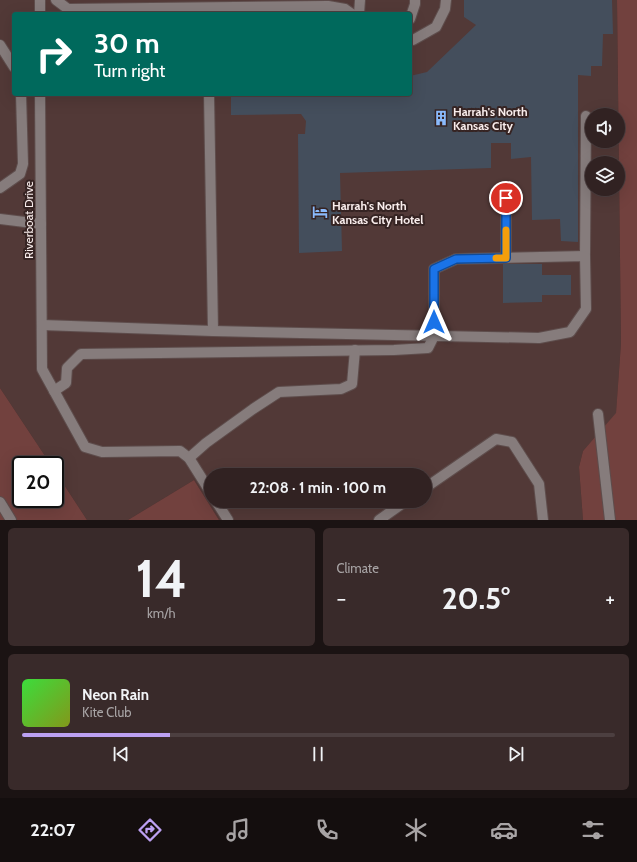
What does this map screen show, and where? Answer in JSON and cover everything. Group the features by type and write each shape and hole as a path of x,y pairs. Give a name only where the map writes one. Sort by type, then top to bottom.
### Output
{"street":[{"path":"40,0 40,12"},
{"path":"56,0 68,9 328,6 345,9 349,12"},
{"path":"359,12 360,0"},
{"path":"412,13 415,0"},
{"path":"412,40 436,27 445,9 446,0"},
{"path":"0,44 12,64"},
{"path":"0,188 20,174 22,164 21,96"},
{"name":"Riverboat Drive","path":"40,96 42,369 85,447 102,452 180,451 189,458"},
{"path":"209,96 213,331"},
{"path":"42,325 213,331 539,338 570,332 586,309 586,148"},
{"path":"506,198 506,258"},
{"path":"0,219 41,224"},
{"path":"54,390 66,383 67,368 81,354 394,350 428,348 434,336 434,269 456,259 585,256"},
{"path":"204,481 189,458 206,443 279,392 341,390 352,384 355,350"},
{"path":"598,414 610,520"},
{"path":"432,483 496,439 512,442 539,484 543,520"},
{"path":"0,502 11,520"},
{"path":"220,508 228,520"},
{"path":"379,520 396,508"}],"shaded area":[{"path":"0,0 617,0 618,108 585,108 585,148 619,148 619,156 585,156 585,196 619,196 621,343 616,414 583,451 579,467 583,520 219,520 212,508 432,508 432,468 204,468 204,496 194,480 128,520 87,520 64,485 64,456 45,456 0,388"},
{"path":"617,0 637,0 637,520 583,520 579,467 583,451 616,413 621,343 619,196 625,196 625,156 619,156 619,148 625,148 625,108 618,108"},
{"path":"0,388 45,456 12,456 12,508 64,508 64,485 87,520 0,520"},
{"path":"194,480 204,496 204,508 212,508 219,520 128,520"}],"building":[{"name":"Harrah's North Kansas City","path":"464,0 612,0 613,34 603,34 602,66 591,66 591,76 578,75 578,242 561,241 560,219 532,220 531,157 511,159 511,143 491,143 491,168 340,173 342,251 299,253 298,134 305,134 306,121 301,114 231,115 231,96 412,96 412,76 427,72 476,25 464,17"},
{"path":"503,264 542,264 542,275 571,275 571,295 542,295 542,302 503,303"}],"slow traffic":[{"path":"496,258 506,258 506,230"}],"place":[{"name":"Harrah's North Kansas City","path":"441,118"},
{"name":"Harrah's North Kansas City Hotel","path":"320,212"}],"route":[{"path":"434,322 434,269 456,259 506,258 506,198"}]}
